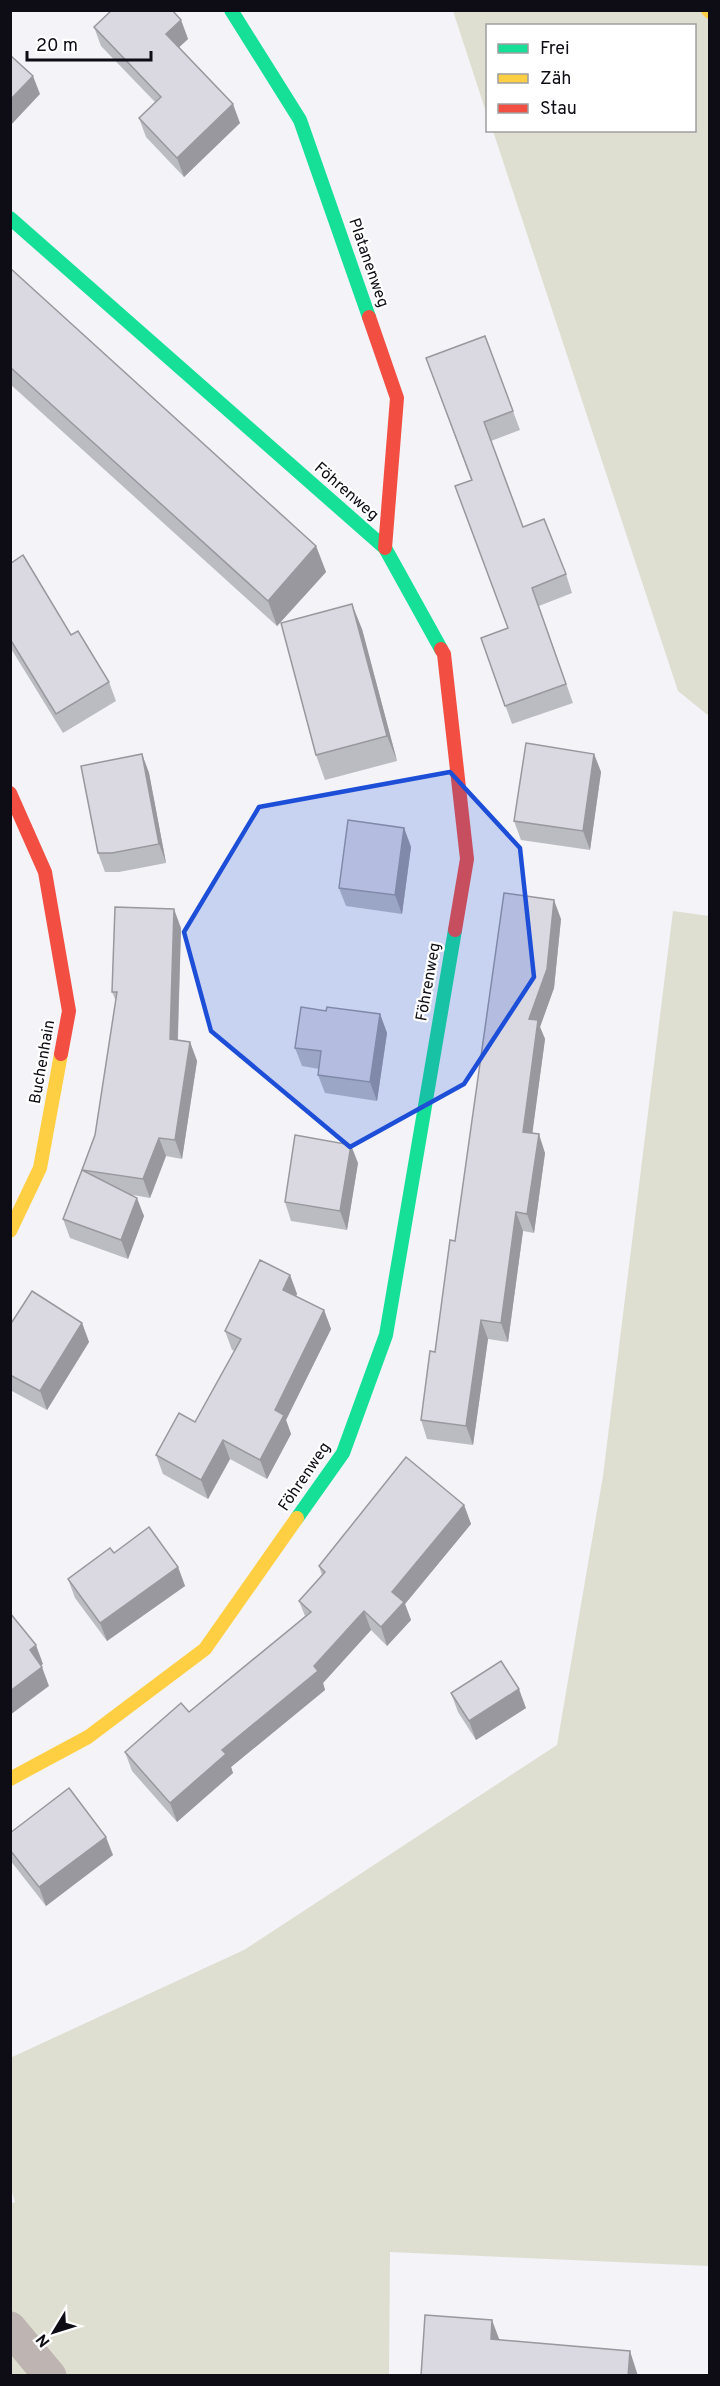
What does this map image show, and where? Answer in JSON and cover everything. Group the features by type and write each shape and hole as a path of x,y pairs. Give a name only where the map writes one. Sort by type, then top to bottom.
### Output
{"street":[{"name":"Platanenweg","path":"231,10 300,120 397,398 385,548"},
{"name":"Föhrenweg","path":"10,218 385,548 444,654 467,859 386,1335 343,1454 205,1649 88,1737 10,1779"},
{"name":"Buchenhain","path":"10,793 45,872 69,1011 40,1168 10,1231"},
{"path":"10,2328 50,2376"}],"highlighted area":[{"path":"450,772 520,848 534,977 464,1084 350,1147 211,1031 184,932 259,807"}],"shaded area":[{"path":"453,11 709,11 709,716 678,691 493,132 696,132 696,24 486,24 486,112"},
{"path":"673,911 709,916 709,2266 390,2252 389,2375 11,2375 10,2204 15,2202 10,2186 10,2058 244,1950 557,1745 603,1476"}],"building":[{"path":"112,10 172,10 181,20 166,34 233,104 177,158 139,118 161,97 94,27"},
{"path":"10,55 33,76 10,100"},
{"path":"10,268 316,546 268,601 10,367"},
{"path":"485,336 513,411 484,422 523,527 544,519 566,574 532,588 566,684 505,706 481,638 508,628 455,486 472,480 426,358"},
{"path":"23,555 71,635 78,631 109,682 56,714 10,639 10,564"},
{"path":"352,604 387,736 316,755 281,623"},
{"path":"526,743 594,754 583,831 514,821"},
{"path":"142,754 159,844 112,853 98,853 81,766"},
{"path":"348,820 404,828 395,895 339,888"},
{"path":"504,893 554,900 547,969 529,1019 538,1020 523,1132 539,1134 527,1214 516,1212 501,1323 481,1320 466,1426 421,1420 430,1351 435,1352 450,1240 455,1241"},
{"path":"115,907 174,909 170,1039 190,1042 175,1140 159,1138 143,1179 82,1170 95,1135 117,992 112,992"},
{"path":"301,1007 326,1011 327,1007 380,1014 370,1082 318,1075 321,1051 295,1048"},
{"path":"295,1135 351,1145 340,1211 285,1202"},
{"path":"82,1170 137,1198 121,1240 63,1219"},
{"path":"260,1260 290,1275 283,1290 324,1310 275,1410 284,1415 260,1460 223,1440 201,1480 156,1455 179,1413 195,1422 241,1339 225,1331"},
{"path":"32,1291 82,1323 40,1391 10,1375 10,1325"},
{"path":"406,1457 464,1505 392,1592 404,1602 381,1627 364,1611 314,1666 318,1671 222,1750 226,1754 170,1803 125,1752 181,1703 189,1712 311,1612 299,1601 325,1572 319,1566"},
{"path":"149,1527 178,1567 100,1623 68,1579 110,1548 114,1553"},
{"path":"10,1613 36,1645 30,1650 42,1667 10,1691"},
{"path":"501,1661 519,1689 469,1721 451,1693"},
{"path":"69,1788 106,1837 39,1887 10,1850 10,1833"},
{"path":"425,2315 492,2320 491,2339 630,2351 628,2376 421,2376"}],"traffic: fast":[{"path":"231,10 300,120 369,317"},
{"path":"10,218 385,548 441,649"},
{"path":"297,1518 343,1453 386,1335 455,930"}],"traffic: slow":[{"path":"10,1231 40,1168 61,1054"},
{"path":"10,1779 88,1737 205,1649 297,1518"}],"traffic: jam":[{"path":"369,317 397,398 385,548"},
{"path":"441,649 444,654 467,859 455,930"},
{"path":"10,793 45,872 69,1011 61,1054"}]}
